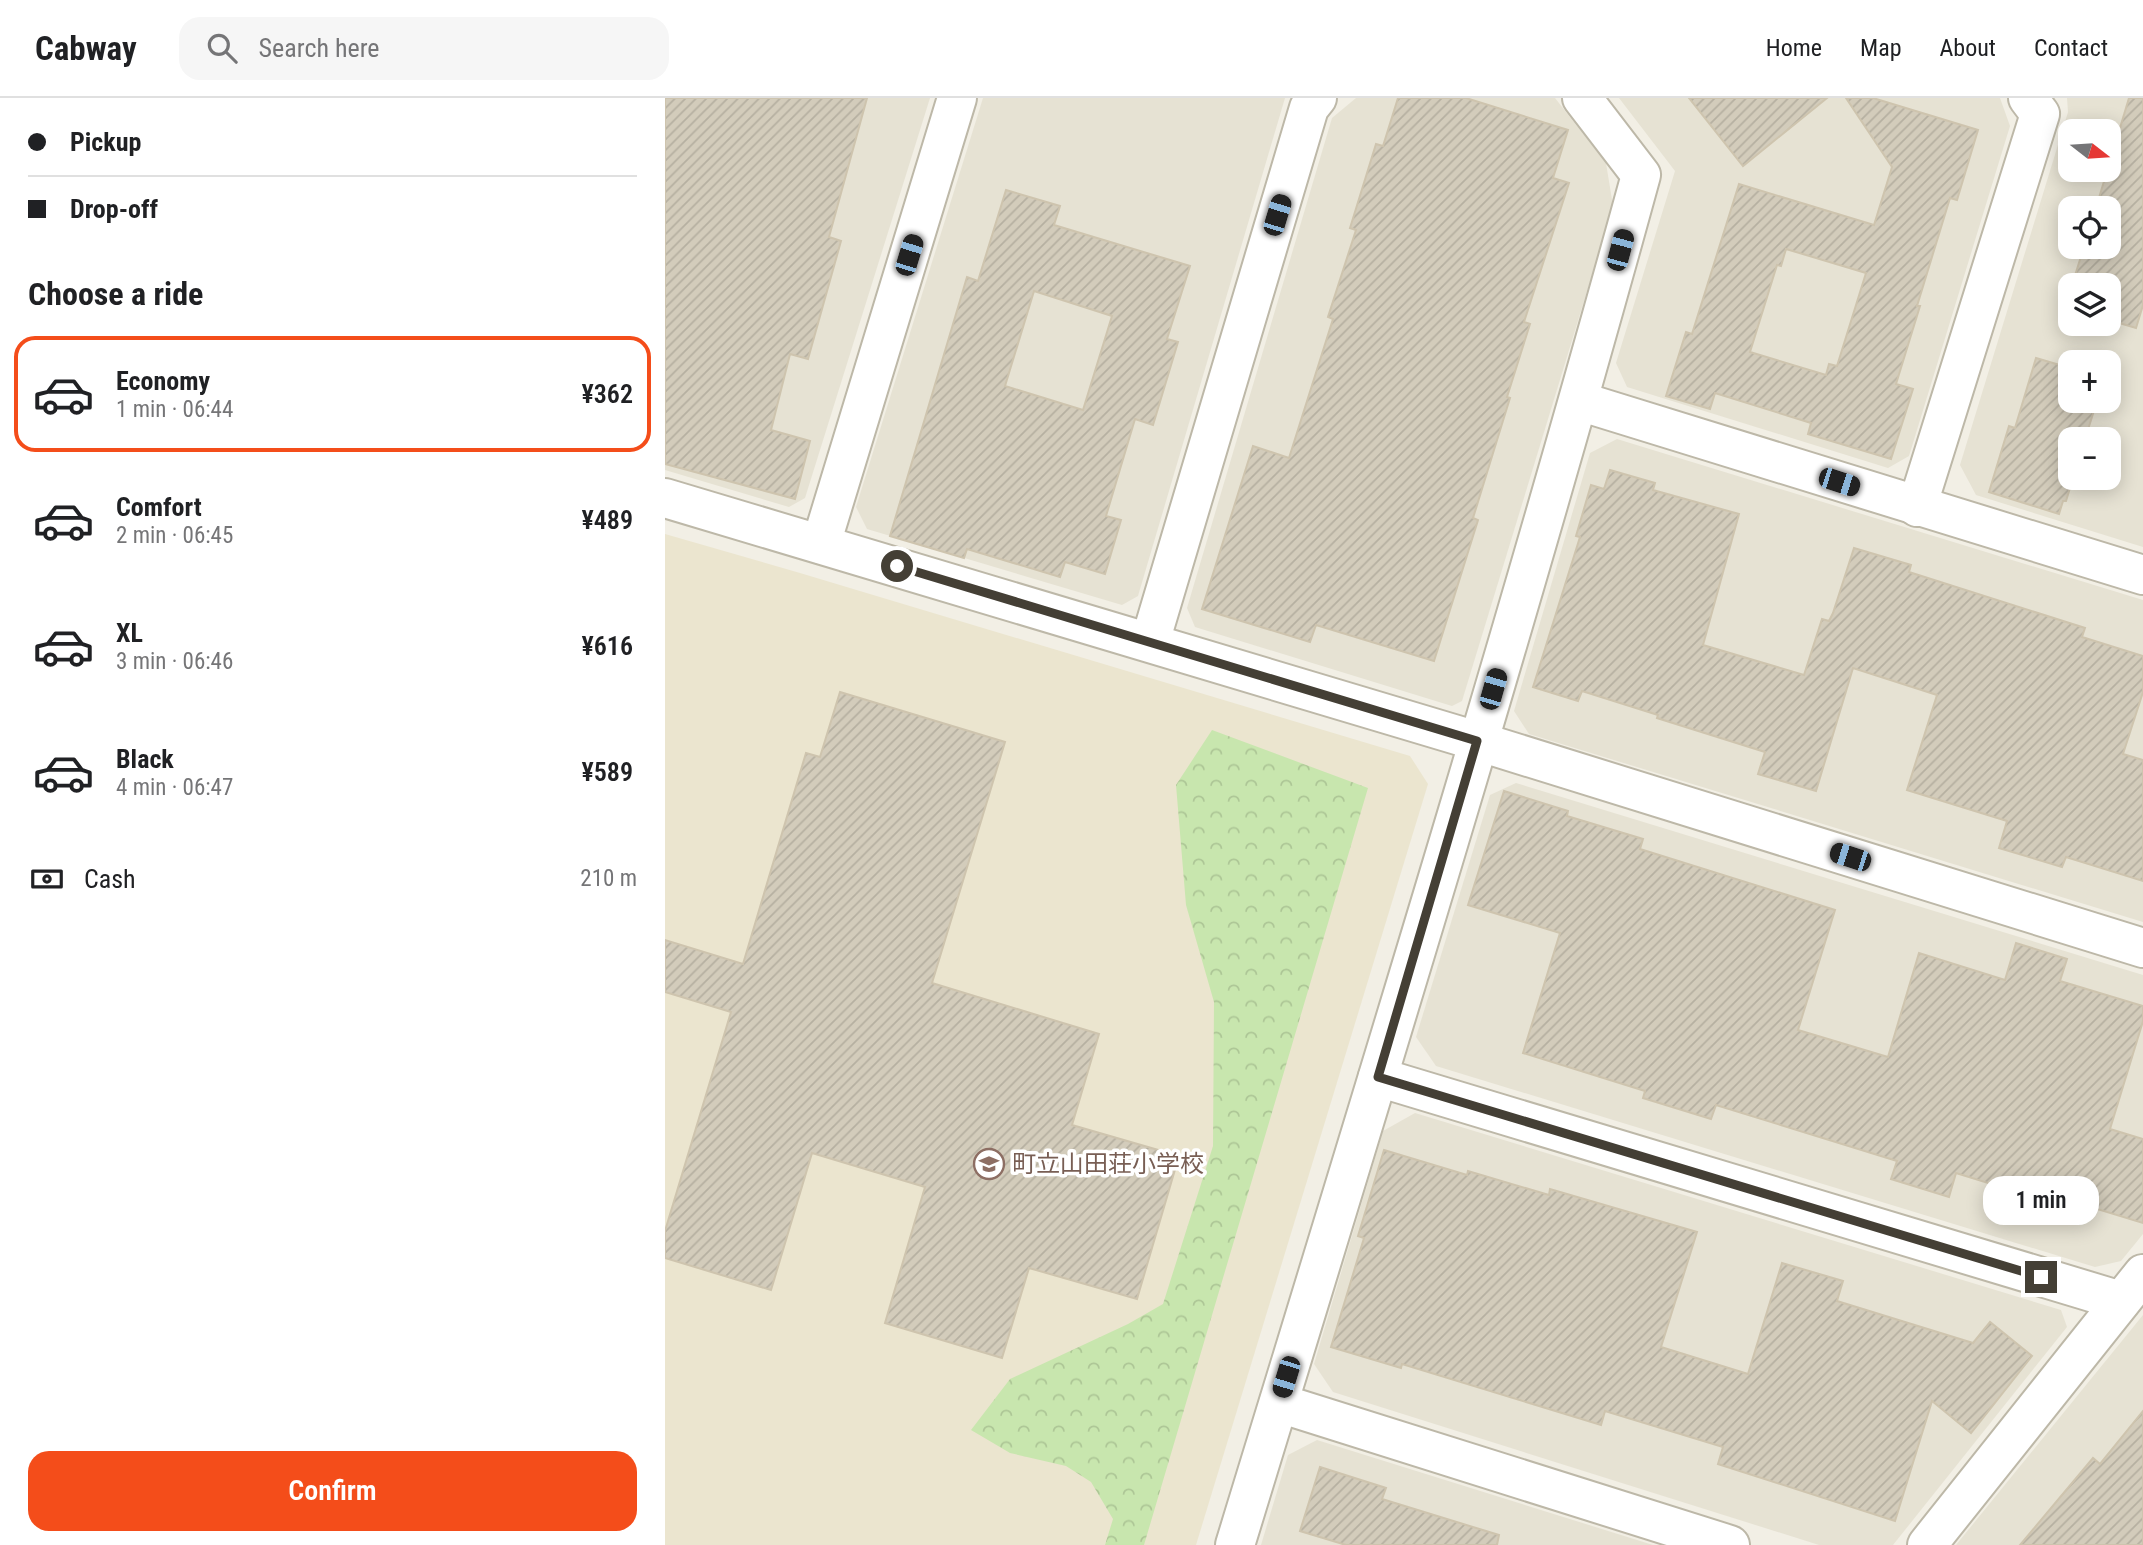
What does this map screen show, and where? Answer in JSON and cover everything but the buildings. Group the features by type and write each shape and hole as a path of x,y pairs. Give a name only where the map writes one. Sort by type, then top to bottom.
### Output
{"street":[{"path":"821,544 957,98"},
{"path":"1150,642 1309,108 1317,98"},
{"path":"1235,1545 1378,1077 1579,401 1641,175 1582,98"},
{"path":"1917,507 2040,114 2028,98"},
{"path":"1579,401 2143,575"},
{"path":"665,498 1477,741 2143,948"},
{"path":"1378,1077 2132,1288 1927,1545"},
{"path":"1279,1403 1730,1545"}],"shaded area":[{"path":"665,98 930,98 805,498 789,507 665,470"},
{"path":"983,98 1285,98 1138,596 1122,605 867,529 856,507"},
{"path":"1356,98 1555,98 1606,163 1613,206 1462,701 1452,706 1195,627 1187,608 1332,118"},
{"path":"1619,98 2000,98 2010,126 1909,456 1888,468 1627,387 1616,363 1675,171"},
{"path":"2067,98 2143,98 2143,547 1976,495 1960,465 2058,145 2058,182 2121,182 2121,119 2066,119"},
{"path":"1617,439 2143,600 2143,922 1529,734 1514,711 1590,453"},
{"name":"町立山田荘小学校","path":"665,534 1410,756 1428,784 1196,1545 665,1545"},
{"path":"1516,783 2143,975 2143,1234 2121,1261 2095,1267 1436,1066 1416,1037 1490,795"},
{"path":"1415,1113 2061,1310 2067,1327 1893,1545 1819,1545 1333,1392 1314,1364 1383,1131"},
{"path":"2143,1315 2143,1545 1956,1545"},
{"path":"1317,1440 1653,1545 1261,1545 1288,1455"}],"green space":[{"path":"1212,730 1368,788 1144,1545 1105,1545 1113,1519 1091,1482 1066,1466 1010,1453 971,1430 1010,1379 1128,1324 1163,1304 1213,1146 1214,1002 1186,905 1176,785"}],"place":[{"name":"町立山田荘小学校","path":"989,1164"}],"route":[{"path":"897,566 1477,741 1378,1077 2041,1277"}]}
